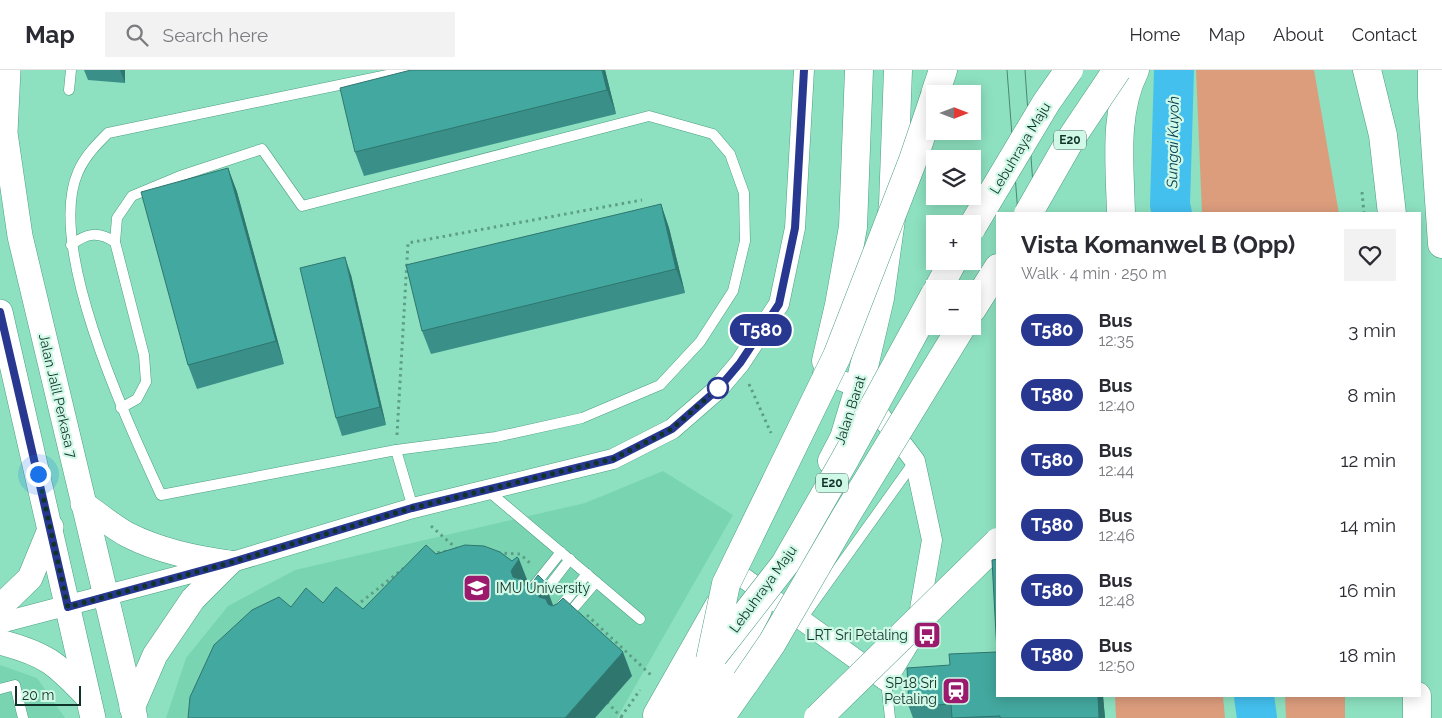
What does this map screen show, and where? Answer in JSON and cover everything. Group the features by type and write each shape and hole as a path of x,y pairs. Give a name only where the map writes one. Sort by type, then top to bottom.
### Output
{"main road":[{"path":"655,718 737,573 786,465 823,373 839,305 853,227 859,70"},
{"name":"Jalan Barat","path":"695,718 721,681 844,438 859,388 888,254 893,205 898,70"},
{"path":"938,85 943,70"},
{"name":"Lebuhraya Maju","path":"979,215 1046,103 1069,70"},
{"name":"E20","path":"1029,212 1072,137 1117,70"},
{"path":"1121,212 1119,136 1130,80 1135,70"},
{"path":"1367,70 1383,135 1392,212"},
{"path":"1432,70 1432,97 1442,244"},
{"path":"710,660 726,584 837,356 913,160 926,121"},
{"path":"981,295 996,271"},
{"name":"Lebuhraya Maju","path":"665,718 785,564 926,310"},
{"name":"E20","path":"720,718 772,643 847,514 956,335"},
{"path":"818,718 996,544"},
{"path":"1417,697 1417,718"}],"street":[{"name":"Jalan Jalil Perkasa 7","path":"8,70 5,133 20,236 134,713"},
{"path":"0,623 68,607 229,563 412,508 613,459 672,429 718,389 740,363 779,304 795,228 804,70"},
{"path":"0,312 51,528 90,707"},
{"path":"737,573 886,681 916,632 932,540 915,461 859,388 823,373"},
{"path":"83,504 126,534 153,546 190,558 229,563"},
{"path":"0,607 30,578 51,528"},
{"path":"134,713 155,656 193,598 229,563"},
{"path":"0,642 22,648 48,659 62,670 90,707"}],"lane":[{"path":"69,90 71,70"},
{"path":"121,408 137,399 146,382 144,355 115,242 117,218 132,196 180,176 262,149 302,206 649,116 713,134 730,154 744,193 746,240 733,291 700,342 660,385 582,418 496,437 396,450 161,495 121,408 91,323 71,245 71,206 77,173 88,153 108,133 411,70"},
{"path":"71,245 82,237 93,233 105,235 115,242"},
{"path":"396,450 412,508"},
{"path":"801,620 915,461"},
{"path":"486,489 640,619"},
{"path":"526,596 561,552"},
{"path":"535,603 570,559"},
{"path":"552,616 587,574"},
{"path":"561,623 596,582"},
{"path":"886,681 890,718"},
{"path":"0,689 15,685 23,718"}],"path":[{"path":"396,450 408,243 642,200"},
{"path":"740,363 786,465"},
{"path":"429,554 455,549"},
{"path":"349,611 412,562"},
{"path":"647,681 652,674"},
{"path":"607,702 622,717 642,688"}],"shaded area":[{"path":"1196,70 1314,70 1339,212 1202,212"},
{"name":"IMU University","path":"663,471 733,515 617,718 166,718 186,658 228,606 295,570 585,503"},
{"path":"0,665 37,678 65,718 0,718"},
{"path":"1115,697 1223,697 1225,718 1116,718"},
{"path":"1285,697 1345,697 1345,718 1286,718"}],"building":[{"path":"411,70 602,70 607,90 355,152 340,88"},
{"path":"228,168 276,341 188,365 141,192"},
{"path":"661,204 676,269 422,331 406,265"},
{"path":"345,257 380,407 336,418 300,268"},
{"path":"426,545 436,554 465,545 484,546 500,552 512,561 517,557 519,559 511,571 513,577 520,579 522,584 526,586 531,584 538,575 544,581 537,591 539,597 546,599 548,604 552,606 563,598 623,652 565,718 188,718 190,697 214,645 252,610 279,597 291,607 306,588 323,603 336,587 363,609"},
{"name":"SP18 Sri Petaling","path":"996,559 996,634 992,560"},
{"name":"SP18 Sri Petaling","path":"996,652 996,697 1098,697 1099,718 1000,718 1000,716 952,718 951,704 909,707 907,668 950,665 949,654"}],"waterway":[{"name":"Sungai Kuyoh","path":"1172,212 1170,205 1174,70"},
{"name":"Sungai Kuyoh","path":"1254,697 1257,718"}],"tram line":[{"path":"1007,70 1018,212"},
{"path":"1025,70 1035,212"}],"bus line":[{"name":"T580","path":"0,312 68,607 229,563 412,508 613,459 672,429 718,389 740,363 779,304 795,228 804,70"}],"place":[{"name":"IMU University","path":"477,588"},
{"name":"LRT Sri Petaling","path":"927,635"},
{"name":"SP18 Sri Petaling","path":"956,691"}],"route":[{"path":"38,474 68,607 229,563 412,508 613,459 672,429 718,388"}]}
